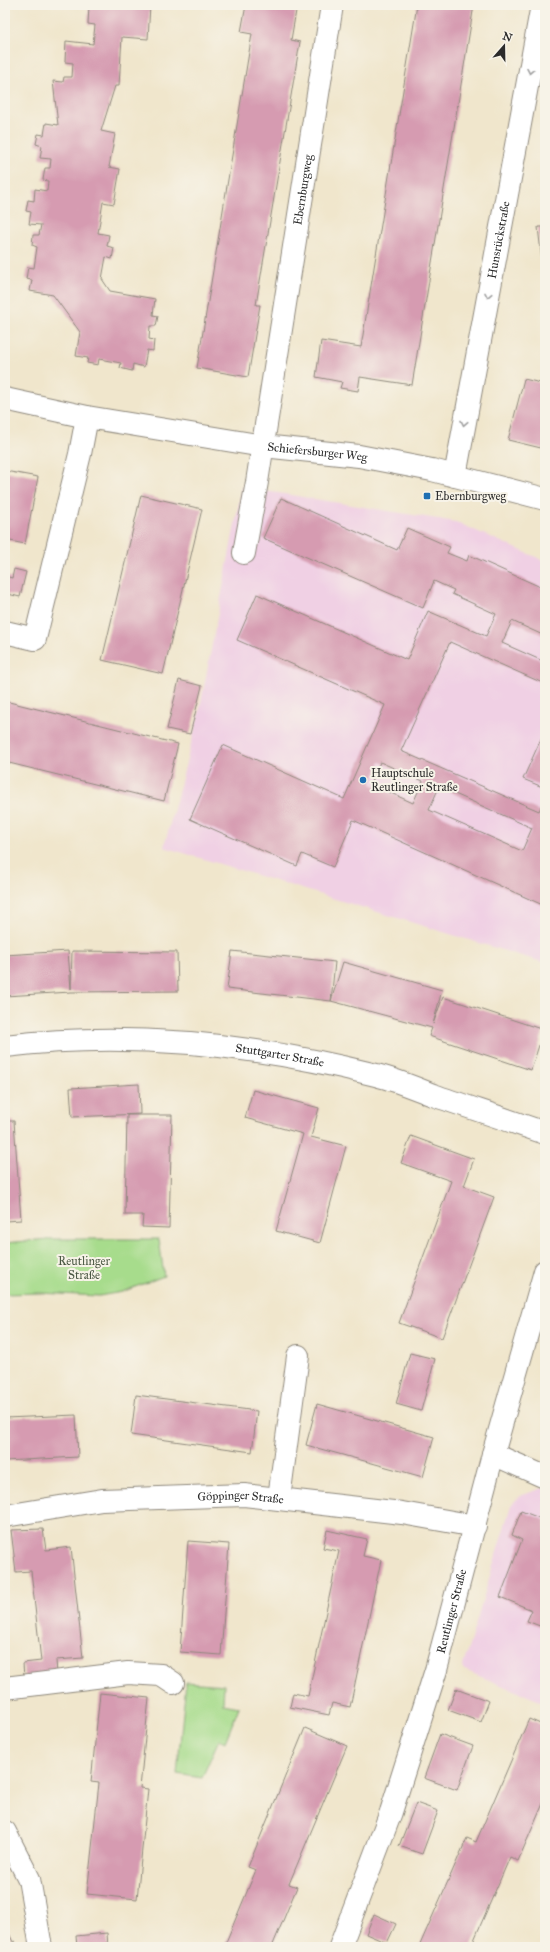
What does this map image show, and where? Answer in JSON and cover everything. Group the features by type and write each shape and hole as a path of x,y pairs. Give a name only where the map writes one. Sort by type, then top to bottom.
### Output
{"street":[{"name":"Ebernburgweg","path":"244,553 263,446 332,5"},
{"name":"Hunsrückstraße","path":"455,476 542,5"},
{"name":"Schiefersburger Weg","path":"5,399 87,417 263,446 359,456 455,476 545,499"},
{"path":"5,632 35,639 78,462 87,417"},
{"name":"Stuttgarter Straße","path":"5,1046 37,1042 119,1039 192,1042 254,1050 378,1076 545,1133"},
{"name":"Reutlinger Straße","path":"340,1947 391,1812 436,1670 493,1454 545,1271"},
{"path":"279,1498 298,1356"},
{"path":"493,1454 545,1477"},
{"name":"Göppinger Straße","path":"5,1516 102,1500 244,1495 402,1513 475,1526"},
{"path":"5,1688 128,1673 161,1675 173,1683"},
{"path":"5,1832 29,1879 41,1947"}],"shaded area":[{"name":"Hauptschule Reutlinger Straße","path":"242,487 456,522 545,561 545,963 164,847 199,713"},
{"path":"545,1488 545,1703 462,1669 511,1505 520,1496"}],"green space":[{"name":"Reutlinger Straße","path":"48,1239 159,1239 164,1276 122,1292 99,1296 40,1293 5,1294 5,1243"},
{"path":"186,1682 224,1685 223,1704 239,1707 225,1742 219,1739 202,1778 177,1774"}],"building":[{"path":"89,5 150,5 148,39 122,37 119,86 115,86 101,131 115,134 109,167 120,169 114,204 103,202 98,233 109,235 107,246 114,248 112,259 106,257 102,279 110,291 155,299 153,315 158,316 156,326 150,326 149,339 154,340 153,351 147,350 144,367 133,364 132,371 120,368 121,363 99,359 98,365 87,363 88,358 76,356 80,332 53,295 30,291 32,280 26,279 28,267 34,268 37,247 32,245 33,235 39,235 41,225 29,224 31,212 26,211 28,200 34,201 35,189 47,191 48,181 43,180 45,168 50,168 51,159 40,158 42,146 36,144 38,134 44,135 46,123 58,125 53,81 63,82 64,77 72,77 73,63 65,62 66,41 93,44 95,25 88,24"},
{"path":"246,5 297,5 291,40 300,42 256,305 260,305 248,377 197,368 252,34 241,32"},
{"path":"417,5 474,5 412,385 360,377 358,391 340,388 342,382 316,377 321,341 361,347"},
{"path":"538,227 545,227 545,278 544,278"},
{"path":"524,379 545,384 545,449 508,440"},
{"path":"5,471 38,477 25,544 5,540"},
{"path":"141,495 202,509 163,674 102,660"},
{"path":"281,498 397,550 407,528 450,547 447,553 467,561 469,555 545,589 545,636 512,621 502,643 545,662 545,684 450,642 401,751 539,811 545,798 545,906 353,820 333,867 302,854 297,866 190,819 223,745 344,799 385,705 237,640 257,594 407,660 428,611 486,636 496,614 452,594 454,590 434,581 423,608 263,538","holes":["380,762 423,781 413,803 371,784","439,787 532,828 522,851 429,810"]},
{"path":"14,569 26,572 20,597 8,594 5,600 5,576 12,578"},
{"path":"179,680 202,686 190,734 167,729"},
{"path":"5,701 178,744 164,801 5,762"},
{"path":"545,730 545,788 523,779"},
{"path":"68,951 71,989 72,951 177,952 178,991 71,992 5,996 5,955"},
{"path":"232,951 335,962 331,1001 227,989"},
{"path":"343,962 442,990 433,1024 443,997 544,1030 531,1070 429,1036 432,1028 331,1001"},
{"path":"139,1084 140,1114 72,1117 70,1088"},
{"path":"253,1090 319,1108 311,1137 346,1146 320,1243 276,1231 303,1134 245,1118"},
{"path":"127,1115 172,1115 169,1228 142,1227 143,1215 125,1215"},
{"path":"5,1121 14,1121 21,1220 5,1221"},
{"path":"411,1136 474,1159 464,1186 494,1197 442,1338 399,1323 451,1181 401,1163"},
{"path":"410,1353 435,1359 421,1411 396,1404"},
{"path":"136,1395 257,1411 252,1452 131,1435"},
{"path":"317,1404 434,1437 423,1477 306,1445"},
{"path":"76,1415 78,1457 5,1461 5,1418"},
{"path":"521,1511 545,1520 545,1628 527,1621 532,1610 500,1597 522,1540 512,1535"},
{"path":"43,1529 46,1550 71,1547 83,1658 56,1660 57,1674 24,1678 23,1663 41,1661 31,1571 16,1572 11,1530"},
{"path":"327,1530 367,1539 363,1556 381,1560 350,1707 332,1703 329,1715 290,1707 293,1693 308,1696 339,1551 323,1548"},
{"path":"188,1541 229,1544 221,1655 180,1652"},
{"path":"456,1689 489,1701 481,1722 448,1710"},
{"path":"100,1693 149,1698 140,1788 148,1789 137,1899 87,1894 99,1783 91,1782"},
{"path":"529,1719 545,1726 545,1799 518,1861 510,1857 471,1947 419,1947 467,1838 476,1842"},
{"path":"305,1728 347,1746 289,1884 297,1887 272,1947 224,1947 256,1870 248,1867"},
{"path":"440,1734 473,1746 457,1790 424,1778"},
{"path":"416,1803 438,1811 422,1854 399,1846"},
{"path":"374,1914 396,1924 387,1943 366,1934"},
{"path":"5,1925 13,1942 15,1941 16,1943 8,1947 5,1947"},
{"path":"107,1933 108,1947 77,1947 76,1936"}],"place":[{"name":"Ebernburgweg","path":"427,496"},
{"name":"Hauptschule Reutlinger Straße","path":"363,780"}]}
